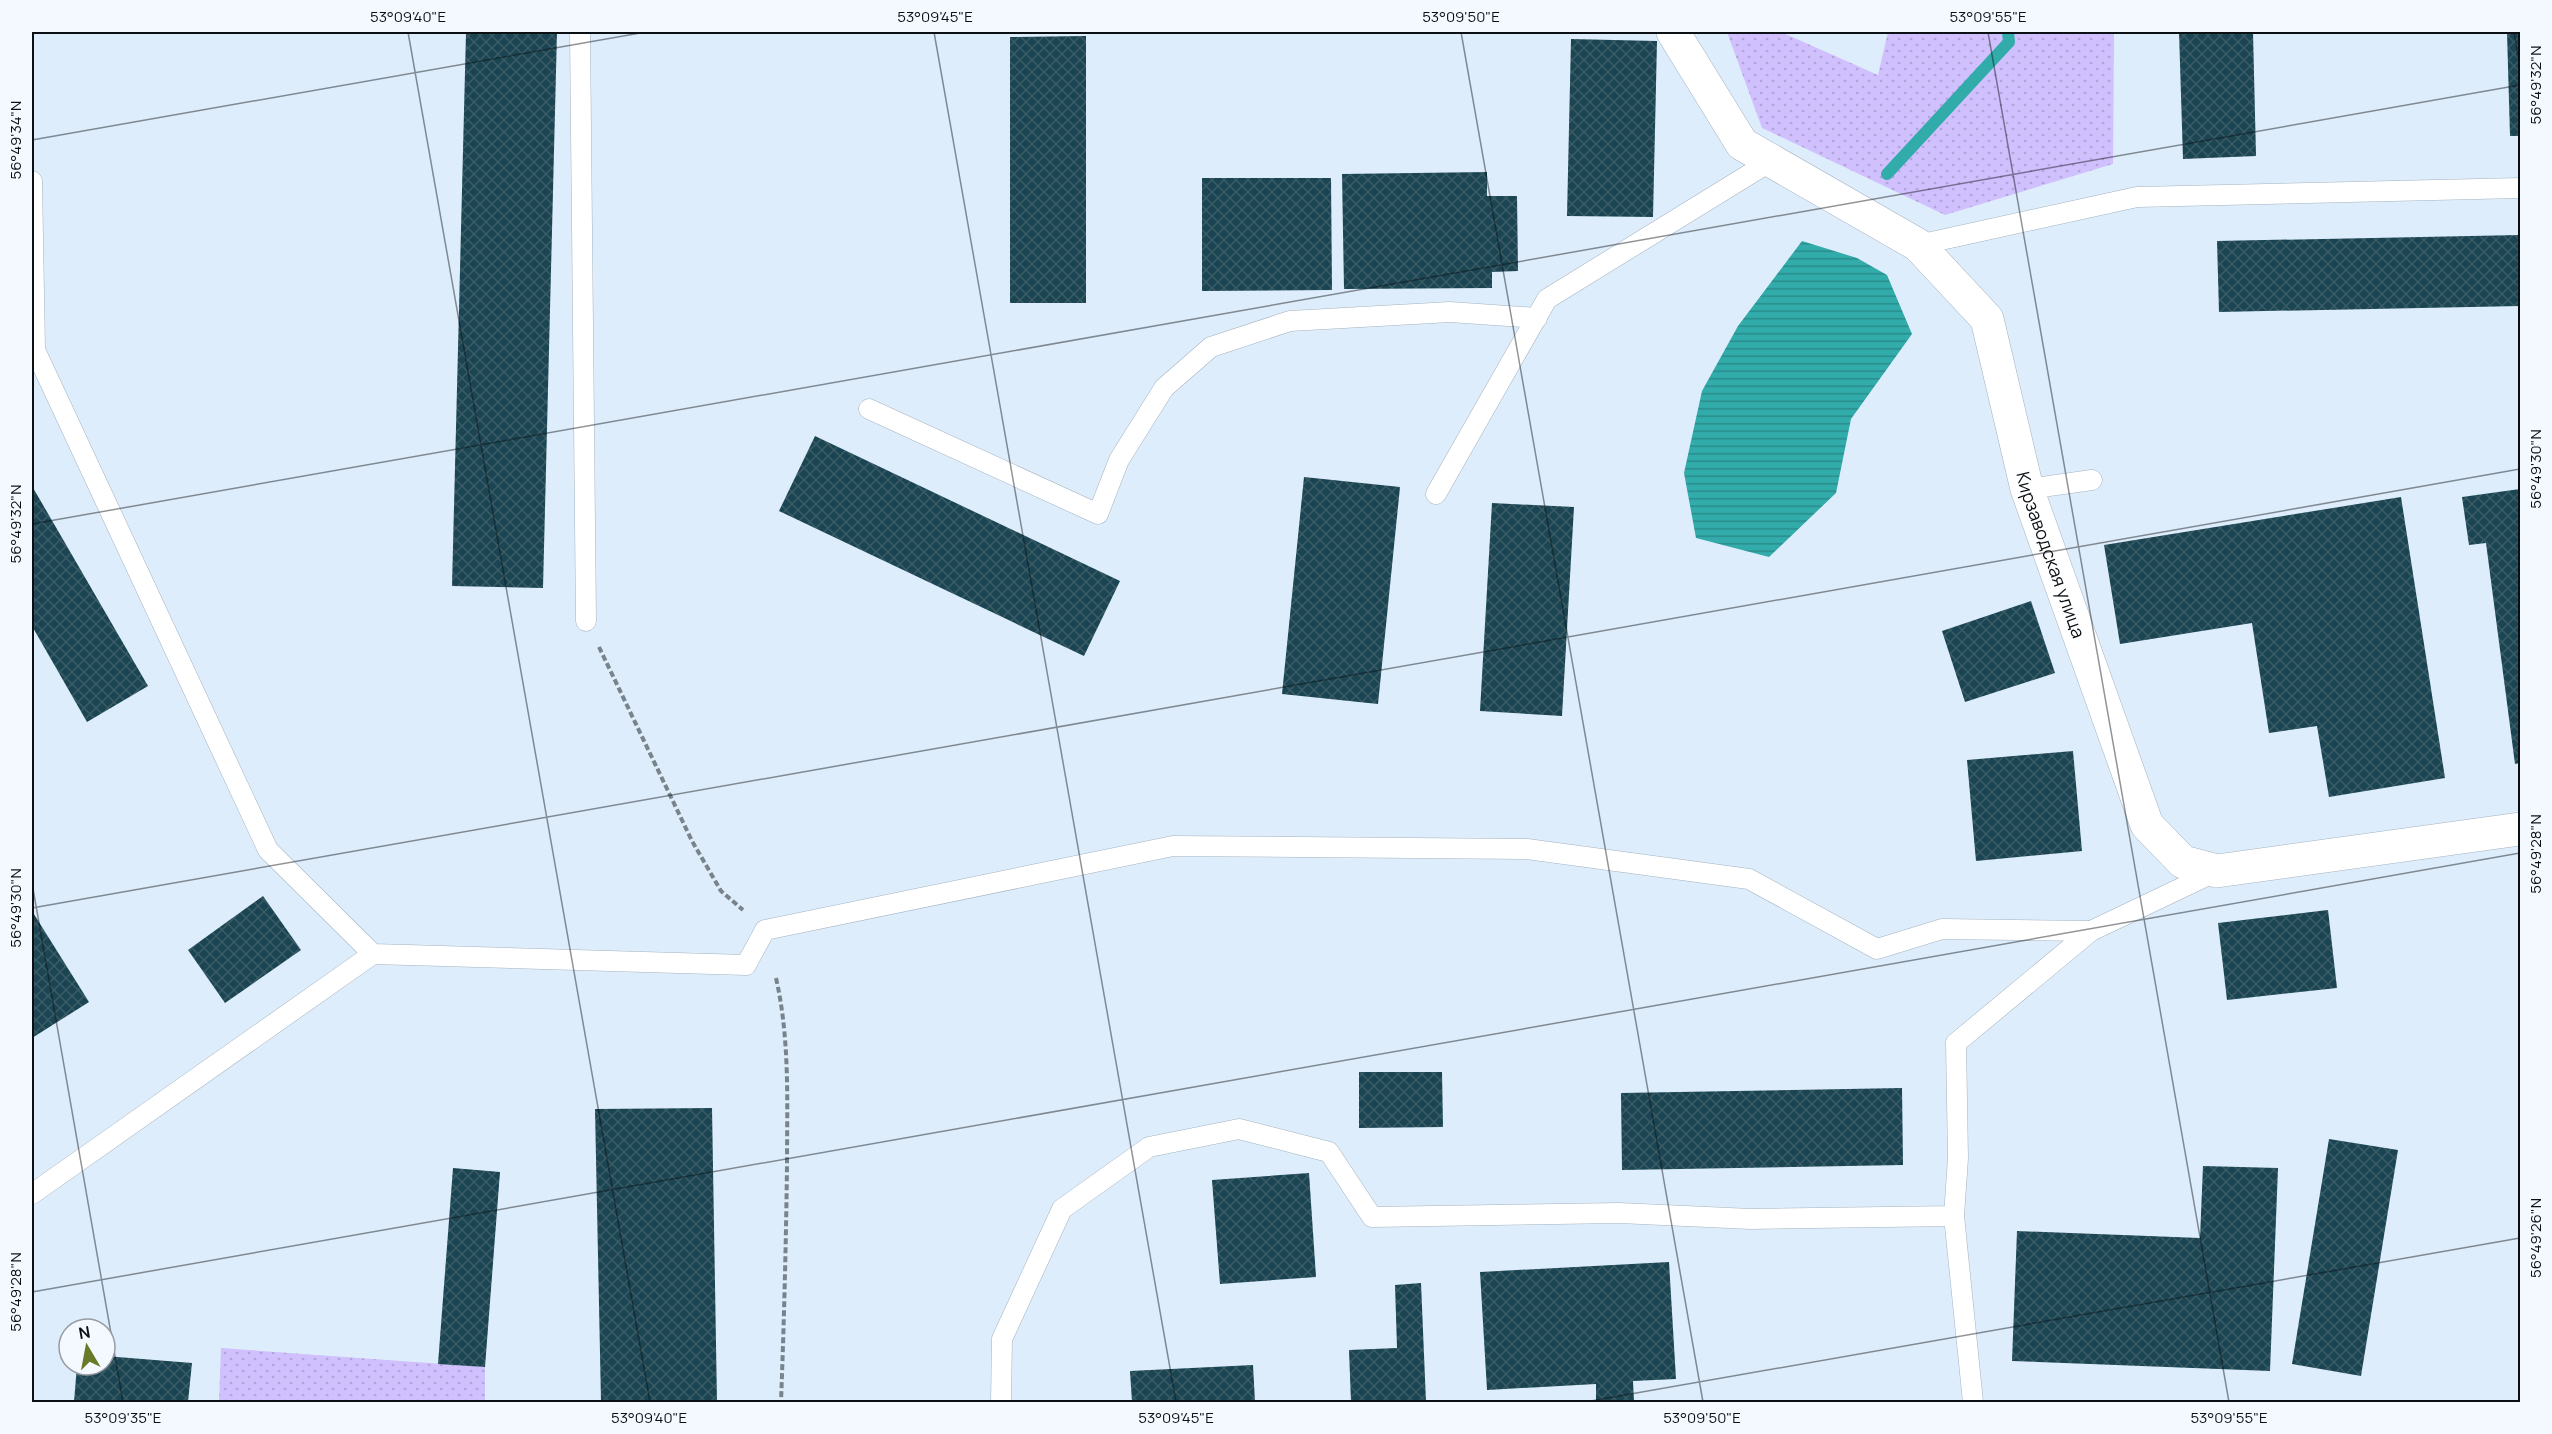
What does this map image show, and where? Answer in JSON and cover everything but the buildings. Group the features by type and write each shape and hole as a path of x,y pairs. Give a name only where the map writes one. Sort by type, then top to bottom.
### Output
{"street":[{"name":"Кирзаводская улица","path":"1673,32 1742,144 1918,245 1987,319 2027,489 2147,825 2183,862 2217,871 2520,829"}],"lane":[{"path":"580,32 586,621"},
{"path":"1436,494 1547,299 1771,161"},
{"path":"32,181 35,350 268,850 372,954"},
{"path":"1918,245 2137,197 2520,189"},
{"path":"869,409 1098,514 1119,460 1164,388 1211,348 1290,321 1450,312 1537,318"},
{"path":"2027,489 2092,480"},
{"path":"32,1194 372,954 746,965 765,930 1185,846 1527,849 1749,879 1876,949 1942,929 2091,931"},
{"path":"1973,1402 1954,1216 1958,1158 1956,1043 2091,931 2217,871"},
{"path":"1001,1402 1002,1339 1062,1209 1149,1147 1239,1130 1329,1152 1372,1217 1619,1213 1751,1219 1954,1216"}],"path":[{"path":"586,621 692,841 721,891 765,930 784,1012 787,1096 786,1294 781,1402"}],"shaded area":[{"path":"1727,32 1781,32 1878,75 1888,32 2114,32 2113,164 1945,215 1762,128"},
{"path":"1802,241 1857,258 1887,275 1912,334 1851,419 1836,493 1769,557 1696,538 1684,473 1702,391 1738,326"},
{"path":"221,1348 485,1367 485,1402 219,1402"}],"waterway":[{"path":"1887,174 2009,42 2008,32"}]}
